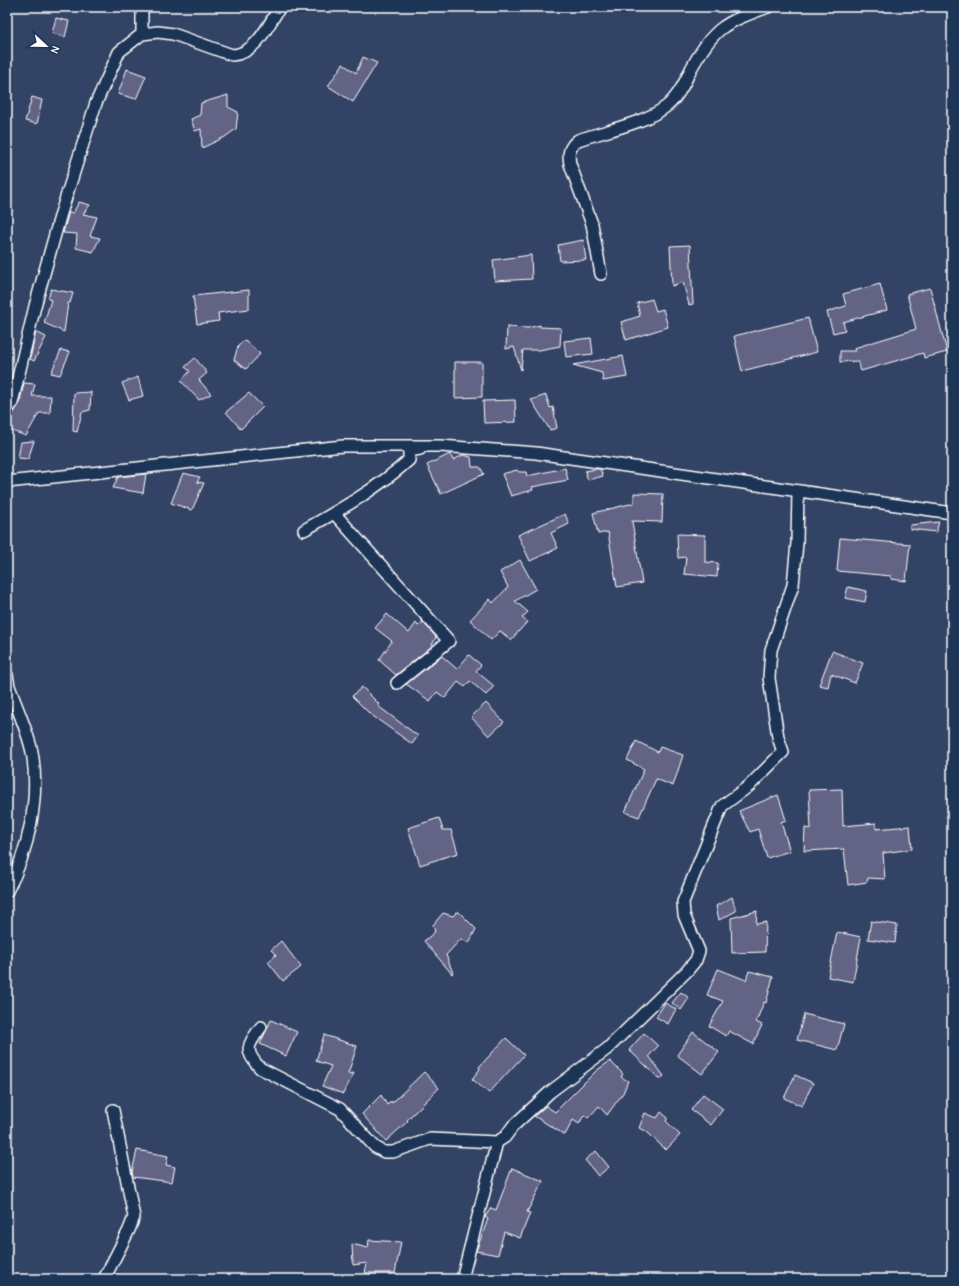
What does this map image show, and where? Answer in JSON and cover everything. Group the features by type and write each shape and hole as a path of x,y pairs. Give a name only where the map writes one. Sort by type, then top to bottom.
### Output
{"street":[{"path":"142,7 142,34"},
{"path":"7,411 12,403 35,306 96,103 119,52 142,34 158,32 173,34 232,55 241,54 248,50 257,40 280,7"},
{"path":"601,274 592,224 570,164 568,154 572,145 578,140 645,118 667,105 679,92 703,48 716,31 733,20 768,7"},
{"path":"7,482 343,446 440,446 536,453 952,512"},
{"path":"304,530 394,473 408,460 409,451 440,446"},
{"path":"261,1027 250,1043 249,1051 252,1059 260,1068 340,1109 375,1146 384,1152 393,1152 430,1139 497,1142 505,1137 513,1126 550,1092 607,1048 688,971 696,960 699,951 684,915 683,902 722,806 749,786 783,752 778,737 769,678 771,650 793,584 797,550 798,491"},
{"path":"334,512 449,642 397,683"},
{"path":"7,675 9,686 32,752 35,789 27,842 7,891"},
{"path":"104,1279 134,1217 113,1110"},
{"path":"462,1279 497,1142"}],"building":[{"path":"56,18 69,21 65,37 52,33"},
{"path":"363,57 377,63 353,102 328,86 343,64 356,73"},
{"path":"127,69 146,76 136,99 118,94"},
{"path":"228,95 228,107 238,112 236,129 225,137 202,148 201,129 195,131 191,119 200,115 201,103"},
{"path":"32,97 42,100 37,124 25,121"},
{"path":"79,202 90,205 83,214 97,217 90,236 100,238 93,252 76,248 77,234 63,233 69,212 73,213"},
{"path":"583,240 586,260 560,261 558,245"},
{"path":"690,245 693,304 689,305 683,282 672,286 670,246"},
{"path":"531,255 532,279 495,281 493,260"},
{"path":"880,284 887,310 843,322 845,330 833,333 827,312 846,306 843,294"},
{"path":"930,288 947,352 924,358 923,353 861,371 858,361 840,362 840,351 855,351 854,348 916,329 907,294"},
{"path":"51,289 73,293 70,303 68,303 64,332 44,323 51,300 48,299"},
{"path":"249,290 249,309 218,313 219,321 197,324 193,296"},
{"path":"652,299 656,311 663,309 668,327 626,340 621,322 640,316 637,303"},
{"path":"808,318 817,352 742,371 734,336"},
{"path":"540,325 540,327 561,328 560,346 539,350 523,350 521,370 514,347 506,349 507,327 528,328"},
{"path":"36,332 46,337 34,361 30,359"},
{"path":"591,338 593,354 566,357 564,341"},
{"path":"245,340 260,354 246,369 234,360 238,346"},
{"path":"61,350 70,352 60,375 51,373"},
{"path":"623,356 627,377 603,381 602,373 573,365"},
{"path":"195,358 207,373 199,380 211,394 199,400 181,381 190,371 185,367"},
{"path":"455,362 482,362 482,397 455,398"},
{"path":"138,377 143,396 129,400 122,383"},
{"path":"24,383 35,384 32,396 51,396 50,413 39,413 26,436 7,429 7,421 19,405"},
{"path":"91,392 90,410 82,412 77,432 73,431 74,393"},
{"path":"249,393 263,407 241,429 226,412"},
{"path":"546,395 550,408 553,407 557,428 550,430 531,400"},
{"path":"515,400 516,422 484,423 483,401"},
{"path":"34,441 28,459 18,458 21,442"},
{"path":"450,454 453,460 463,455 471,457 472,467 480,467 484,474 441,494 427,465"},
{"path":"565,468 568,480 532,487 533,490 511,496 502,474 517,470 519,472 526,472 527,476"},
{"path":"600,469 603,476 588,480 585,471"},
{"path":"183,473 200,477 197,482 204,483 192,510 171,503"},
{"path":"146,474 143,493 113,488 118,477"},
{"path":"634,493 663,494 662,522 632,521 642,583 617,587 608,532 598,534 593,513 634,503"},
{"path":"565,514 569,524 551,533 558,548 530,561 518,535"},
{"path":"939,522 936,532 910,529 910,525"},
{"path":"677,534 705,535 705,562 718,563 717,577 684,574 686,557 678,558"},
{"path":"840,538 910,544 906,581 891,579 891,576 837,571"},
{"path":"520,560 536,589 515,601 528,612 522,618 527,622 511,640 500,631 491,640 470,620 490,599 493,603 508,587 500,572"},
{"path":"848,587 867,591 865,602 845,598"},
{"path":"387,614 409,633 416,623 418,626 423,622 436,637 431,647 396,675 379,660 392,641 375,628"},
{"path":"832,651 863,663 855,683 831,674 828,687 819,685"},
{"path":"469,655 481,665 476,671 494,686 486,695 470,681 465,687 458,682 445,698 437,692 430,701 406,684 442,656 457,669"},
{"path":"362,687 379,704 378,706 418,736 412,744 370,714 352,696"},
{"path":"486,703 504,722 489,736 471,717"},
{"path":"636,741 658,752 660,747 683,755 673,786 656,779 639,817 625,812 644,769 627,760"},
{"path":"842,789 843,826 876,823 876,829 910,826 912,849 883,853 885,879 868,878 867,882 848,885 844,849 804,851 805,828 811,829 809,790"},
{"path":"778,795 786,820 781,822 790,851 767,858 758,829 750,832 739,811"},
{"path":"439,818 443,830 451,830 458,853 420,865 408,828"},
{"path":"732,897 736,911 719,920 716,906"},
{"path":"458,911 476,929 469,943 461,939 446,955 453,973 452,974 424,941 435,932 433,925 443,913 453,916"},
{"path":"757,911 756,924 766,922 765,952 732,953 731,918"},
{"path":"871,921 897,925 895,943 868,939"},
{"path":"837,932 861,937 853,982 828,977"},
{"path":"281,941 301,967 283,981 268,962 276,955 271,950"},
{"path":"718,969 746,980 749,971 773,977 766,1003 764,1002 756,1022 762,1025 753,1044 729,1031 726,1036 709,1026 723,1001 707,995"},
{"path":"681,992 689,998 681,1010 672,1003"},
{"path":"665,1003 676,1009 668,1024 656,1017"},
{"path":"804,1014 844,1024 837,1050 797,1040"},
{"path":"271,1020 297,1032 286,1056 260,1044"},
{"path":"693,1032 719,1052 702,1074 677,1055"},
{"path":"644,1033 658,1046 649,1056 664,1076 660,1079 629,1050"},
{"path":"324,1035 357,1046 348,1074 354,1073 343,1094 322,1086 331,1066 316,1061"},
{"path":"506,1038 524,1055 489,1093 472,1079 480,1069 479,1067"},
{"path":"610,1061 623,1074 621,1077 628,1081 623,1093 607,1115 599,1106 588,1118 584,1115 579,1124 573,1120 565,1135 534,1116 546,1106 555,1112 596,1071"},
{"path":"424,1072 439,1088 407,1120 408,1121 386,1141 362,1114 381,1095 387,1105 391,1101 392,1103"},
{"path":"795,1075 813,1083 802,1106 784,1098"},
{"path":"703,1094 723,1109 711,1125 691,1110"},
{"path":"661,1112 668,1118 666,1121 680,1135 666,1150 646,1131 639,1128 645,1113 657,1118"},
{"path":"137,1150 168,1156 166,1165 175,1167 172,1182 133,1177 132,1172"},
{"path":"596,1151 609,1167 598,1176 585,1160"},
{"path":"512,1168 543,1181 527,1212 530,1213 520,1238 504,1232 498,1255 476,1251 488,1219 485,1217 491,1208 496,1210"},
{"path":"369,1240 401,1242 395,1273 365,1273 367,1263 353,1265 352,1244 368,1248"}]}
